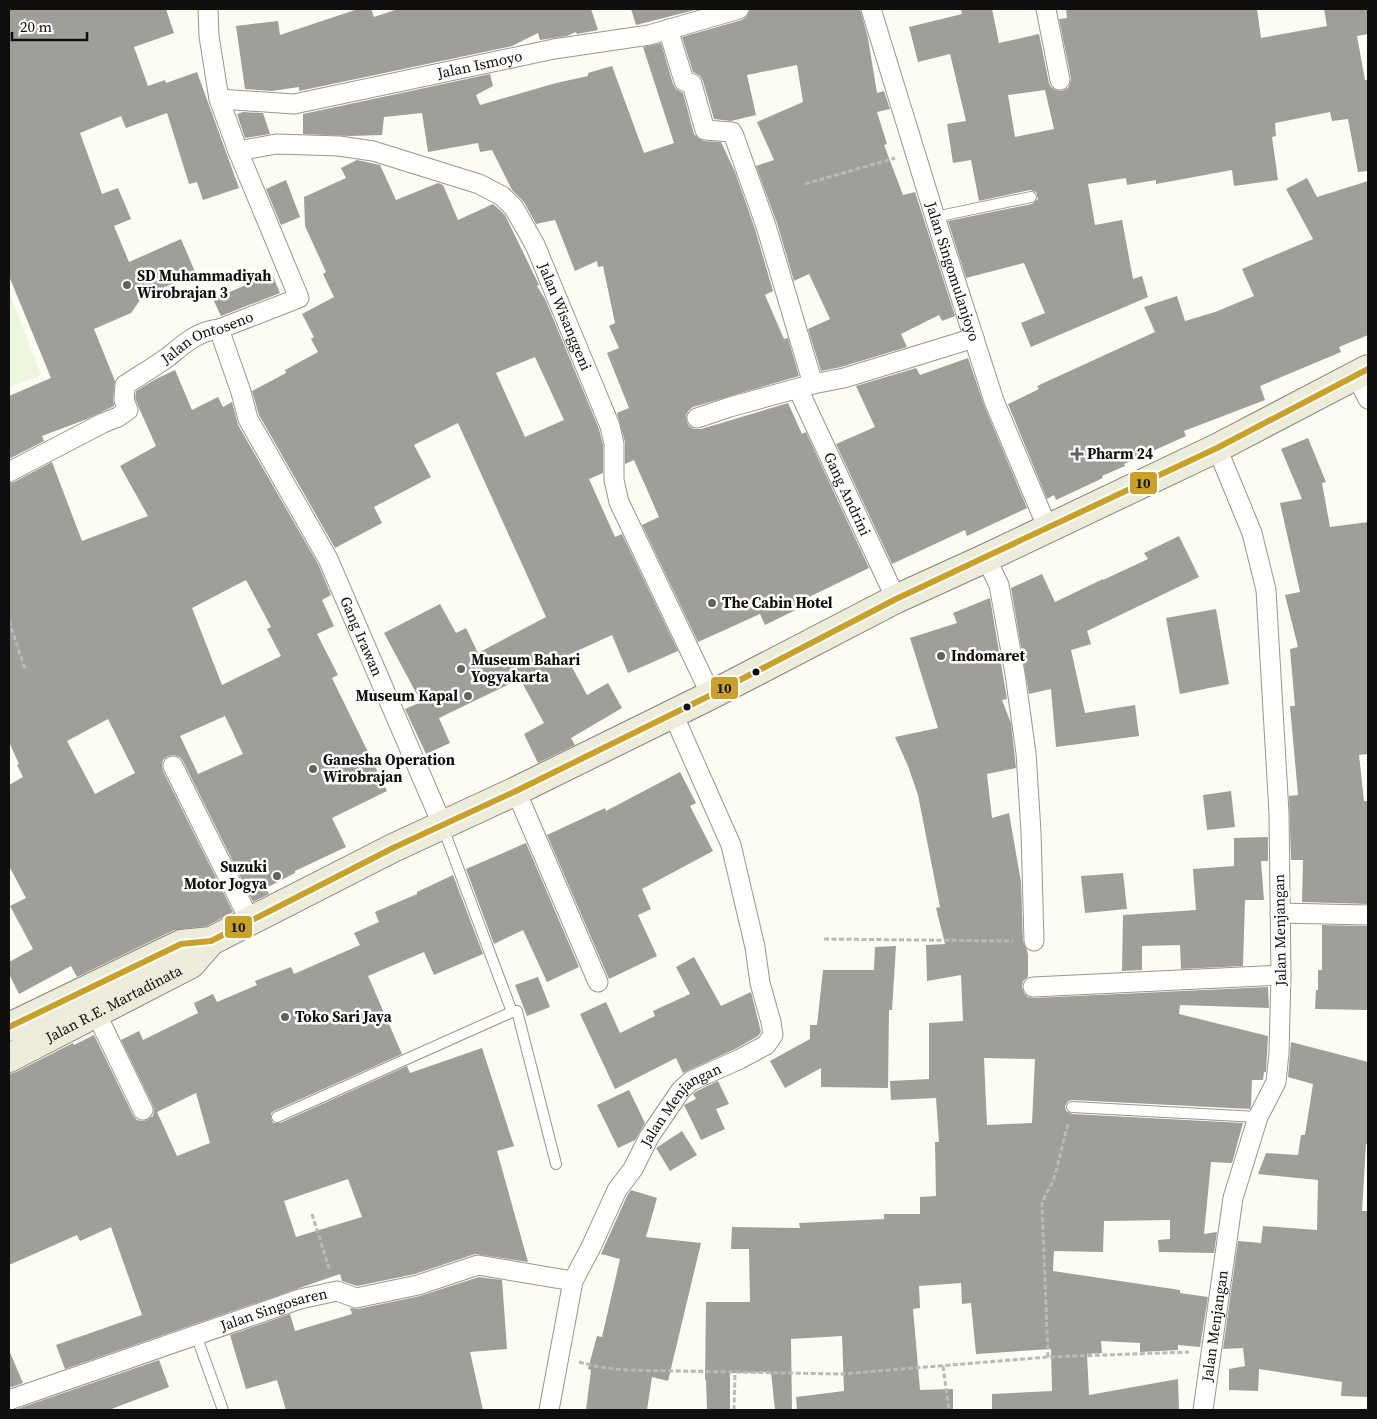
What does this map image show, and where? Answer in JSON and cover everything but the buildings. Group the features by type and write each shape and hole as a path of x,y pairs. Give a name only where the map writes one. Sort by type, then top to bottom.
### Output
{"main road":[{"name":"Jalan R.E. Martadinata","path":"10,1024 181,944 210,941 442,824 516,791 673,714 896,599 1217,448 1362,372"},
{"name":"Jalan R.E. Martadinata","path":"9,1058 191,964 210,941"}],"street":[{"name":"Jalan Ontoseno","path":"9,472 118,417 128,410 124,400 125,385 206,330 219,329 300,298 238,151 219,99 209,36 208,9"},
{"name":"Jalan Ismoyo","path":"219,99 294,104 554,48 649,35 739,9"},
{"name":"Jalan Singomulanjoyo","path":"871,9 994,401 1048,529"},
{"path":"1046,9 1060,80"},
{"name":"Gang Andrini","path":"668,29 684,81 692,84 705,130 732,132 734,136 766,226 806,386 896,599"},
{"name":"Jalan Wisanggeni","path":"238,151 276,144 339,146 374,151 479,184 502,196 514,208 535,245 610,426 614,444 614,480 619,502 711,695"},
{"name":"Gang Irawan","path":"219,329 241,392 248,419 328,559 442,824"},
{"path":"697,418 806,386 844,378 974,338"},
{"path":"1362,372 1368,400"},
{"name":"Jalan Menjangan","path":"1203,1410 1233,1198 1258,1117 1276,1082 1279,1053 1281,975 1279,812 1266,590 1252,533 1217,448"},
{"path":"986,558 999,585 1015,674 1026,753 1031,832 1034,941"},
{"name":"Jalan Menjangan","path":"549,1410 573,1281 617,1190 633,1169 649,1138 681,1090 691,1081 766,1045 773,1035 731,845 673,714"},
{"path":"173,766 250,921"},
{"path":"516,791 598,982"},
{"path":"1280,913 1368,914"},
{"path":"1033,987 1281,975"},
{"path":"96,1013 143,1110"},
{"name":"Jalan Singosaren","path":"9,1400 300,1299 337,1291 356,1298 418,1285 478,1265 573,1281"}],"lane":[{"path":"935,217 1032,197"},
{"path":"442,824 512,1012"},
{"path":"277,1117 516,1011 556,1164"},
{"path":"1072,1107 1258,1117"},
{"path":"196,1335 223,1410"}],"path":[{"path":"805,184 915,152"},
{"path":"9,621 25,669"},
{"path":"824,939 1034,941"},
{"path":"1048,1357 1042,1204 1045,1193 1055,1175 1072,1107"},
{"path":"312,1214 337,1291"},
{"path":"560,1356 599,1367 624,1370 841,1374 1048,1357 1211,1351"},
{"path":"943,1366 949,1410"},
{"path":"734,1410 735,1373"}],"green space":[{"path":"9,291 41,375 9,387"}],"transit line":[{"name":"10","path":"9,1027 181,944 211,941 393,848 516,791 711,695 896,599 1217,448 1368,369"}],"place":[{"name":"SD Muhammadiyah Wirobrajan 3","path":"127,285"},
{"name":"Pharm 24","path":"1077,454"},
{"name":"The Cabin Hotel","path":"712,603"},
{"name":"Indomaret","path":"941,656"},
{"name":"Museum Bahari Yogyakarta","path":"461,669"},
{"name":"Museum Kapal","path":"468,696"},
{"name":"Ganesha Operation Wirobrajan","path":"313,769"},
{"name":"Suzuki Motor Jogya","path":"277,876"},
{"name":"Toko Sari Jaya","path":"285,1017"}]}
